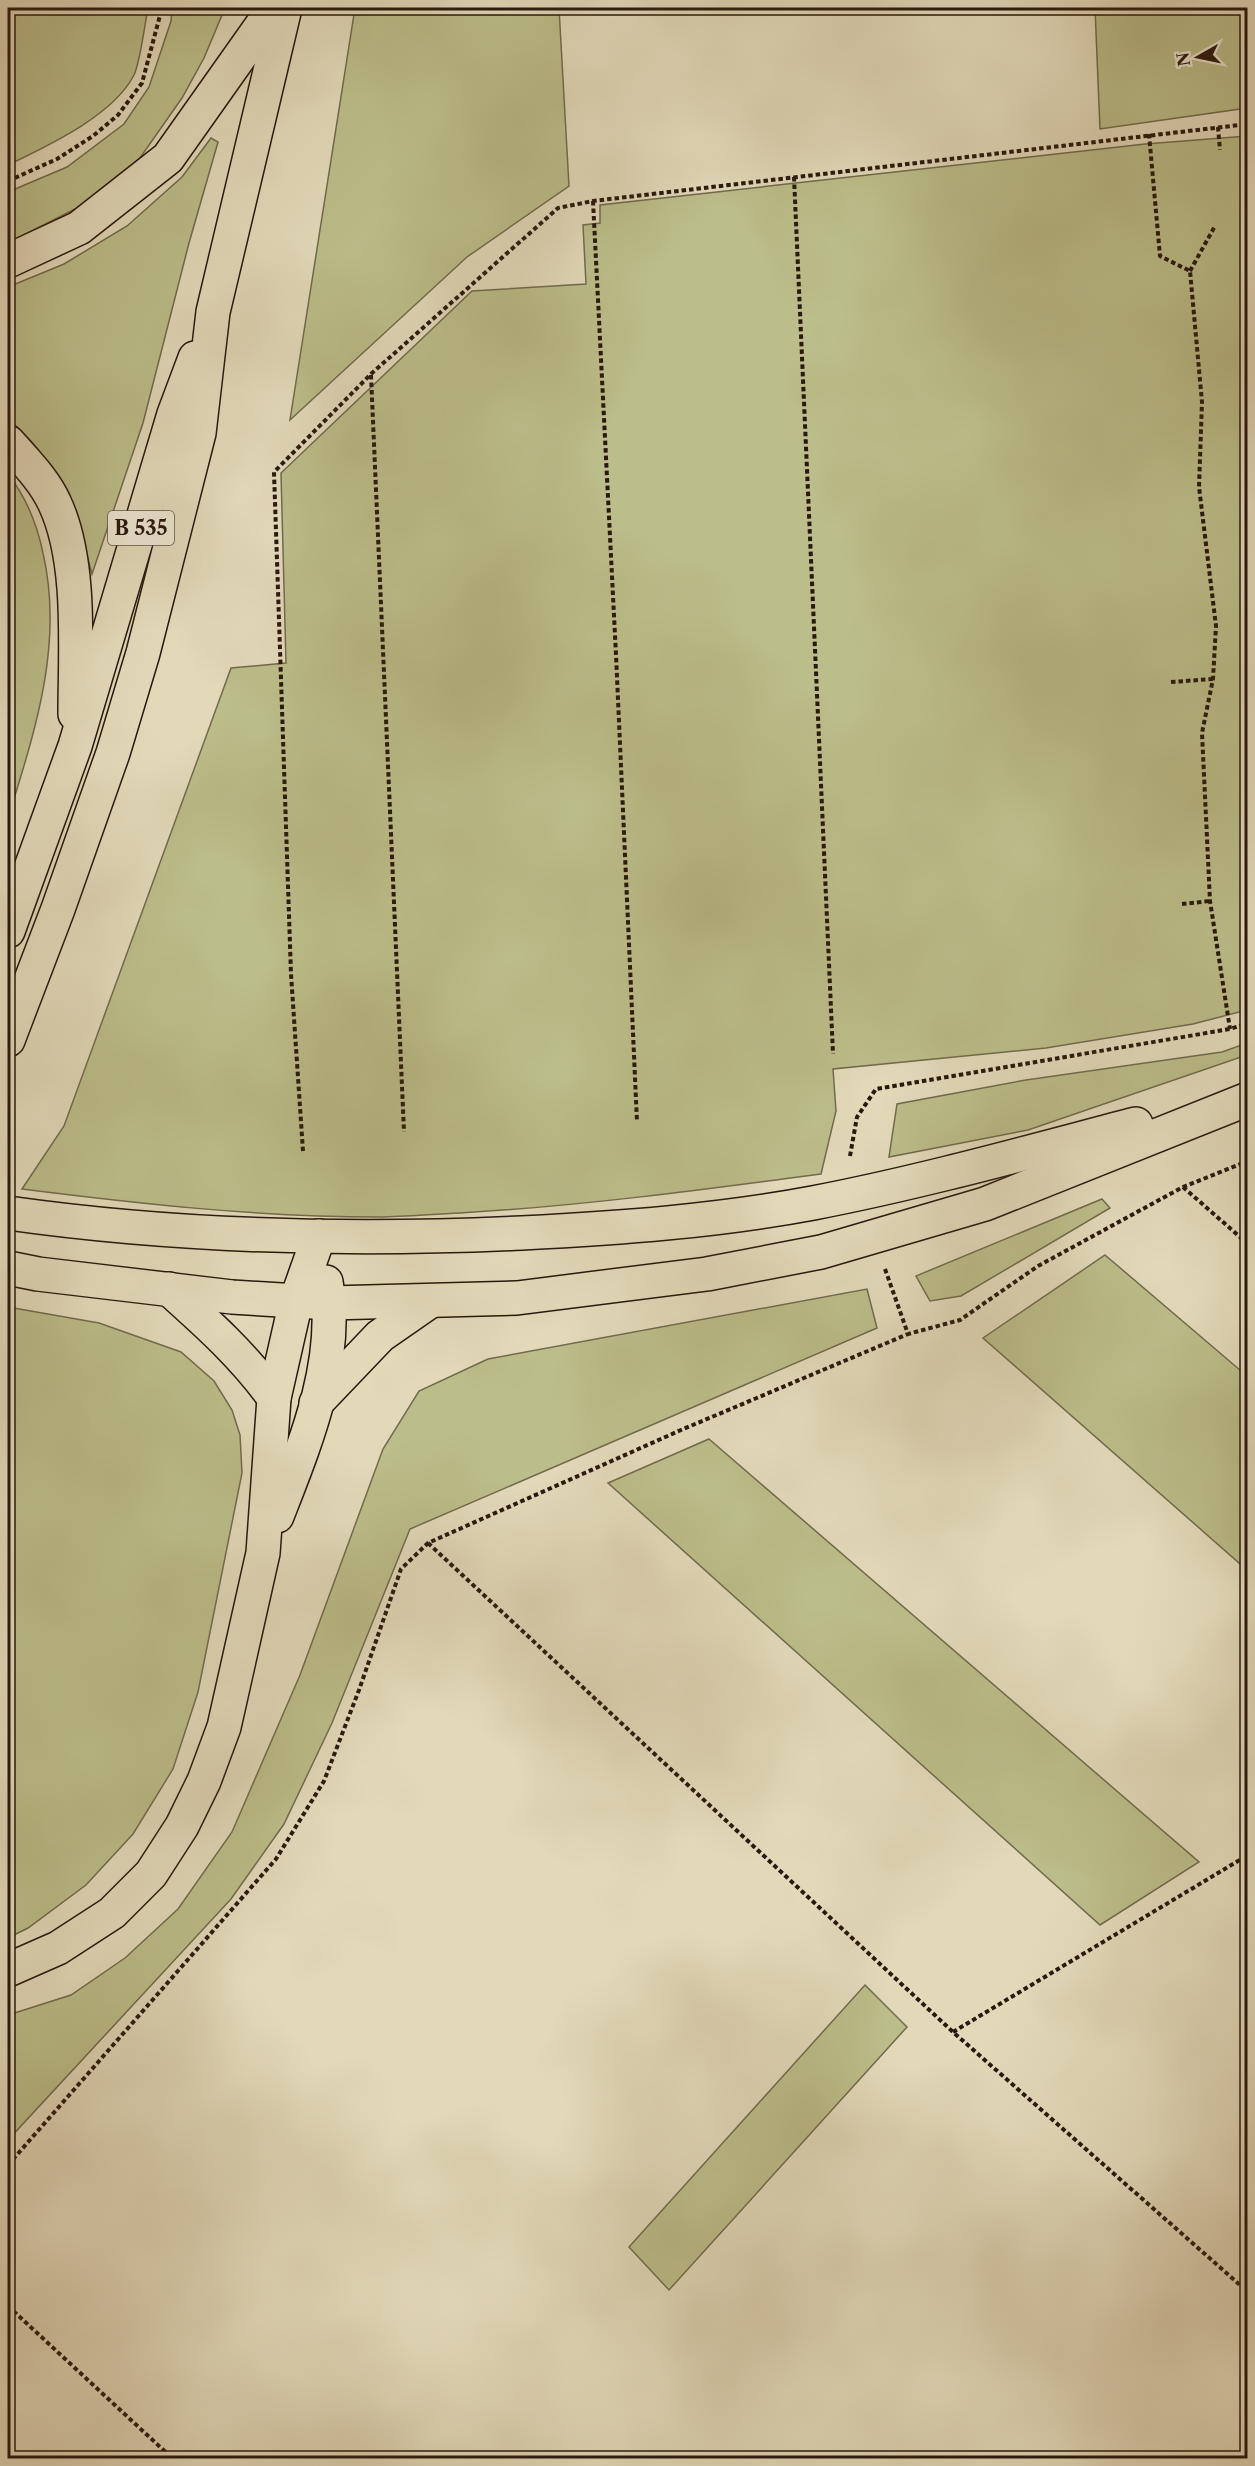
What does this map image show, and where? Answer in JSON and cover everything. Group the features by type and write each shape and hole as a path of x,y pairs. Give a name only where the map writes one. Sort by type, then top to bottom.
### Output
{"main road":[{"path":"8,261 79,228 168,158 274,8"},
{"name":"B 535","path":"8,1040 58,909 105,775 143,653 199,433 213,312 285,8"},
{"name":"B 535","path":"8,931 75,746 174,414 213,312"},
{"path":"8,442 31,467 55,503 68,542 75,612 75,746"},
{"path":"8,1213 56,1220 236,1234 319,1236 428,1237 597,1229 703,1220 813,1203 962,1170 1248,1097"},
{"path":"23,1271 232,1297 330,1303 517,1298 610,1288 707,1274 821,1252 985,1204 1248,1097"},
{"path":"263,1553 274,1398 296,1301 319,1236"},
{"path":"8,1970 58,1948 112,1912 151,1874 183,1826 204,1781 224,1727 263,1553 292,1477 316,1403 330,1332 330,1303 319,1236"},
{"path":"169,1289 230,1344 255,1371 274,1398"},
{"path":"316,1403 380,1336 429,1302"}],"path":[{"path":"8,181 57,159 93,136 118,115 142,83 162,8"},
{"path":"303,1151 291,974 274,472 371,374 558,208 593,201 1248,124"},
{"path":"1218,127 1220,150"},
{"path":"1149,134 1160,256 1190,271"},
{"path":"794,177 834,1054"},
{"path":"593,201 637,1122"},
{"path":"1215,226 1190,271 1202,402 1199,487 1216,626 1213,679 1202,733 1210,901 1230,1029"},
{"path":"371,374 404,1132"},
{"path":"1171,682 1213,679"},
{"path":"1182,904 1210,901"},
{"path":"850,1156 857,1117 876,1089 1230,1029 1248,1023"},
{"path":"8,2165 276,1860 324,1781 359,1690 401,1569 428,1543 681,1430 908,1334 960,1320 1038,1266 1183,1187 1248,1161"},
{"path":"1183,1187 1248,1244"},
{"path":"885,1268 908,1334"},
{"path":"428,1543 953,2032 1248,2292"},
{"path":"953,2032 1248,1855"},
{"path":"8,2306 172,2458"}],"green space":[{"path":"8,8 148,8 136,69 124,90 111,104 78,128 8,165"},
{"path":"172,8 225,8 204,58 182,98 140,158 83,205 8,243 8,192 67,167 124,124 149,87 171,21"},
{"path":"355,8 559,8 569,186 467,257 290,420"},
{"path":"1095,8 1247,8 1247,108 1100,129"},
{"path":"1247,136 1247,1010 1193,1024 1046,1048 833,1069 836,1111 821,1174 596,1202 389,1217 245,1212 22,1189 64,1126 231,668 286,663 281,473 472,291 586,284 583,225 600,223 600,205 1145,144"},
{"path":"211,138 218,142 189,243 143,423 92,574 72,509 63,489 40,451 8,419 8,287 64,264 127,226 182,177"},
{"path":"8,474 25,501 38,532 49,587 50,621 44,687 28,753 8,818"},
{"path":"1247,1043 1247,1055 1028,1130 889,1157 897,1104 1026,1080 1222,1052"},
{"path":"1102,1199 1110,1208 961,1296 930,1301 916,1276"},
{"path":"1105,1255 1247,1376 1247,1570 983,1338"},
{"path":"867,1289 877,1328 410,1529 332,1723 284,1824 231,1899 8,2140 8,2015 71,1995 125,1958 178,1909 232,1832 300,1675 383,1449 419,1391 488,1359"},
{"path":"8,1307 99,1323 181,1352 214,1381 232,1410 240,1435 242,1473 198,1692 173,1769 133,1834 86,1885 28,1928 8,1938"},
{"path":"709,1439 1199,1862 1100,1925 608,1483"},
{"path":"865,1985 907,2027 669,2290 629,2247"}]}
